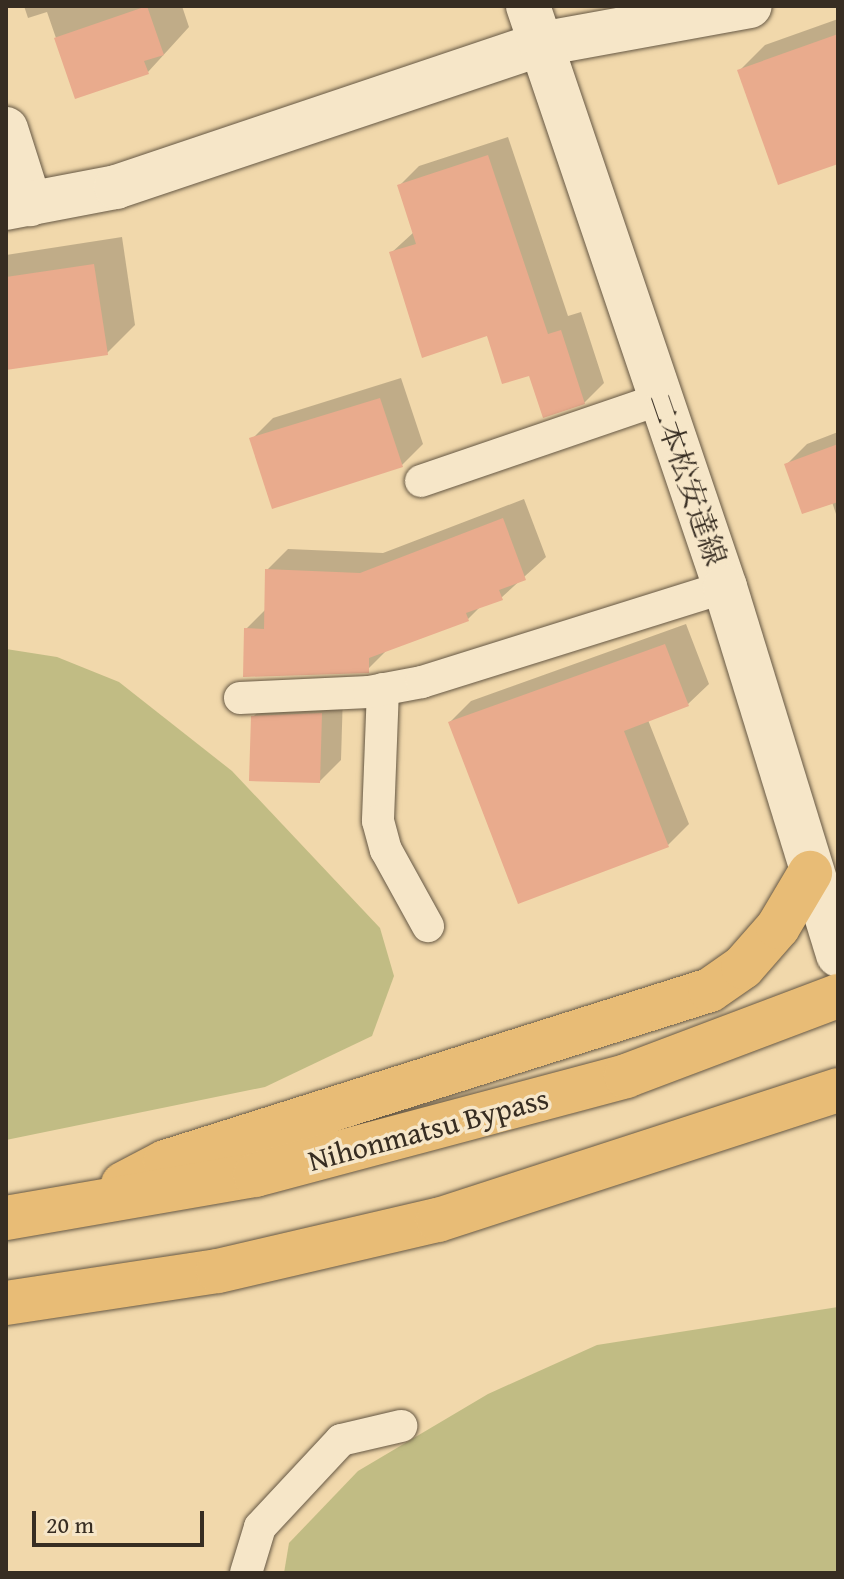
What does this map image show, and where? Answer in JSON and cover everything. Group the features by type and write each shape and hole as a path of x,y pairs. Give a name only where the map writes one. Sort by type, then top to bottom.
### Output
{"highway":[{"path":"79,1208 165,1162 710,990 743,967 778,927 810,873"},
{"name":"Nihonmatsu Bypass","path":"6,1218 79,1208 255,1175 626,1076 838,996"},
{"path":"6,1303 218,1271 438,1220 838,1090"}],"main road":[{"path":"6,129 18,206 116,187 534,25 750,6"},
{"name":"二本松安達線","path":"534,25 725,587 810,873 838,955"}],"lane":[{"path":"421,481 660,399"},
{"path":"240,698 383,689 422,682 725,587"},
{"path":"383,689 378,821 386,850 428,926"},
{"path":"246,1573 260,1527 341,1440 401,1426"}],"shaded area":[{"path":"6,649 57,657 119,682 232,771 380,928 394,976 372,1036 265,1087 6,1140"},
{"path":"838,1307 838,1573 284,1573 289,1543 358,1471 488,1394 597,1345"}],"building":[{"path":"147,6 164,55 144,61 149,74 75,99 54,38"},
{"path":"838,34 838,164 778,185 737,70"},
{"path":"488,155 548,334 561,330 585,404 543,418 529,376 502,384 487,336 422,358 389,252 416,244 397,185"},
{"path":"94,264 108,355 6,370 6,277"},
{"path":"380,398 403,467 272,509 249,438"},
{"path":"838,444 838,502 802,514 784,464"},
{"path":"503,518 526,580 499,590 503,600 466,613 469,621 369,658 369,673 243,677 244,628 264,629 265,569 360,573"},
{"path":"665,644 689,706 624,731 669,847 518,904 448,722"},
{"path":"322,713 320,783 249,781 251,716"}]}
